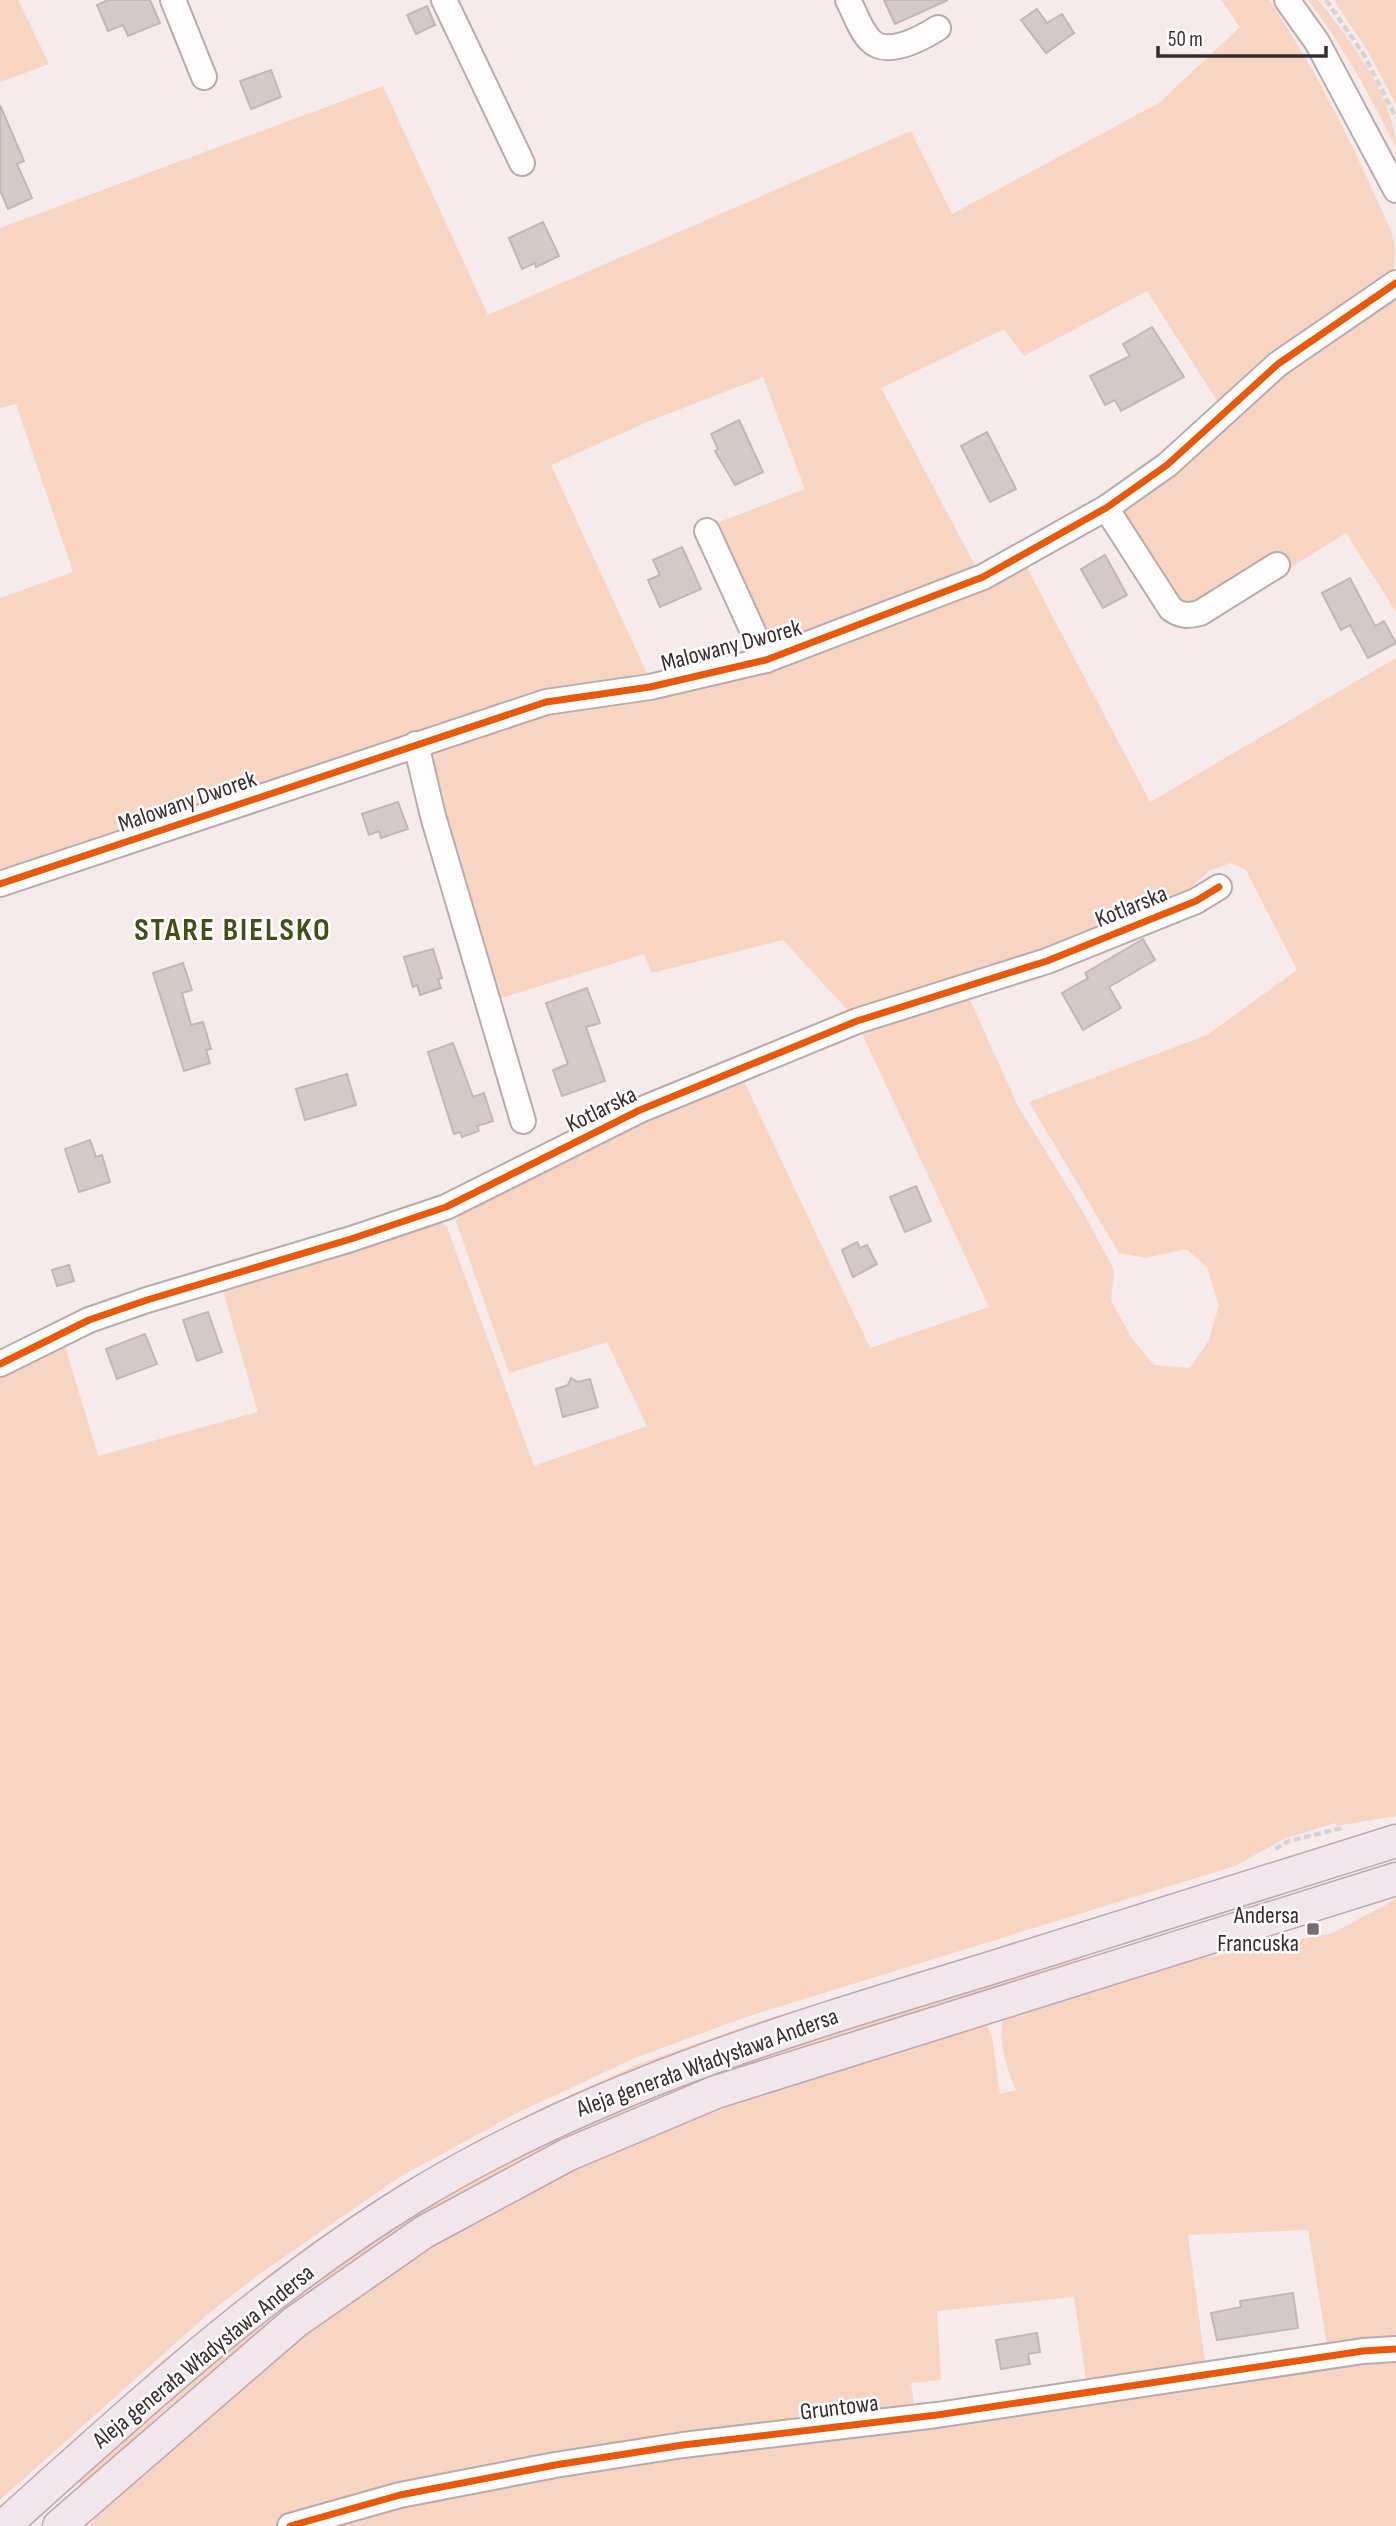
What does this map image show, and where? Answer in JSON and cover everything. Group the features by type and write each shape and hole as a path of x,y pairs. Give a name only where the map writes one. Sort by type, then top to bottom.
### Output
{"main road":[{"name":"Aleja generała Władysława Andersa","path":"4,2526 144,2400 271,2294 410,2199 557,2118 707,2057 1396,1841"},
{"name":"Aleja generała Władysława Andersa","path":"59,2526 295,2322 424,2232 555,2161 716,2092 1396,1879"},
{"path":"1085,1937 1096,1973"}],"street":[{"path":"173,0 204,76"},
{"path":"444,0 522,163"},
{"path":"848,0 868,38 876,46 894,47 920,40 938,28"},
{"path":"1287,0 1317,42 1396,190"},
{"name":"Malowany Dworek","path":"0,884 546,702 650,687 766,660 983,578 1107,508 1167,465 1278,365 1396,283"},
{"path":"1107,508 1171,609 1178,614 1189,616 1199,613 1277,565"},
{"path":"707,531 766,660"},
{"path":"416,744 440,842 523,1121"},
{"name":"Kotlarska","path":"0,1364 89,1320 446,1207 640,1110 857,1021 1047,961 1196,901 1219,887"},
{"name":"Gruntowa","path":"290,2526 400,2495 555,2465 683,2445 937,2415 1363,2351 1396,2349"}],"path":[{"path":"1326,0 1364,55 1396,118"}],"shaded area":[{"path":"0,0 18,0 49,64 0,82"},
{"path":"1221,0 1269,0 1304,56 1350,141 1391,231 1395,252 1392,274 1221,407 1147,291 1024,356 1004,329 881,388 978,571 780,644 770,641 712,525 805,489 763,377 647,422 551,465 650,680 0,873 0,598 73,572 16,404 0,408 0,228 383,86 488,315 911,131 952,214 1159,103 1240,27"},
{"path":"1308,0 1318,0 1368,70 1388,109 1396,148 1356,72"},
{"path":"1334,0 1396,0 1396,104 1369,53"},
{"path":"1396,294 1396,612 1346,533 1290,568 1278,552 1193,606 1183,605 1128,523 1125,512 1128,503 1281,370"},
{"path":"1024,562 1150,802 1396,658 1396,1816 1336,1826 1336,1823 1286,1838 1235,1866 749,2016 635,2058 517,2113 398,2178 258,2275 208,2314 0,2500 0,1369 63,1339 98,1456 258,1412 221,1284 439,1221 447,1227 534,1466 647,1426 607,1342 509,1373 456,1221 462,1206 741,1075 870,1348 989,1307 859,1027 966,997 971,1002 1018,1106 1083,1212 1114,1270 1111,1300 1132,1339 1154,1365 1190,1368 1209,1340 1219,1305 1207,1267 1186,1249 1146,1258 1119,1253 1029,1102 1207,1035 1297,970 1246,870 1230,863 1209,871 1172,905 854,1017 783,940 652,973 644,954 491,1001 436,807 431,755 439,744 540,711 646,695"},
{"path":"1174,1894 1175,1896 781,2019 627,2076 551,2109 39,2477 37,2475 159,2364 269,2275 406,2183 548,2105 639,2064 754,2023"},
{"path":"1396,1899 1396,2344 1328,2351 1308,2230 1188,2235 1206,2369 1087,2386 1074,2297 937,2311 941,2380 911,2383 915,2412 333,2510 274,2526 89,2526 102,2510 100,2506 289,2343 401,2263 557,2176 678,2121 984,2019 992,2036 1000,2094 1016,2090 1004,2055 1003,2017 1200,1955 1205,1958 1333,1933"},
{"path":"1080,1956 1079,1963 727,2073 409,2225 280,2314 82,2485 77,2480 276,2308 405,2218 524,2152 725,2065"},
{"path":"1396,2354 1396,2526 307,2526 478,2484"}],"building":[{"path":"108,0 150,0 160,23 128,36 123,25 108,31 97,5"},
{"path":"884,0 948,0 895,24"},
{"path":"427,6 435,25 416,34 407,15"},
{"path":"1037,9 1047,23 1062,14 1074,33 1046,53 1021,20"},
{"path":"271,70 281,97 251,109 240,81"},
{"path":"0,105 24,161 17,164 32,198 8,209 0,190"},
{"path":"543,222 559,256 536,267 535,263 522,269 509,238"},
{"path":"1152,327 1184,377 1121,411 1115,400 1105,405 1090,376 1130,356 1123,344"},
{"path":"739,420 763,472 735,485 715,451 718,449 711,434"},
{"path":"987,432 1016,489 990,502 961,446"},
{"path":"682,547 701,589 660,607 648,580 660,575 653,560"},
{"path":"1105,555 1127,595 1103,608 1081,569"},
{"path":"1350,578 1375,626 1384,621 1396,643 1368,658 1350,625 1341,630 1322,593"},
{"path":"398,802 408,829 381,838 379,831 369,835 362,814"},
{"path":"1143,939 1155,960 1109,987 1121,1008 1083,1030 1062,993 1088,978 1085,973"},
{"path":"433,949 442,978 438,979 441,988 420,995 417,985 413,987 404,957"},
{"path":"183,963 192,990 182,993 191,1025 203,1022 211,1049 206,1050 210,1063 184,1071 153,973"},
{"path":"587,988 600,1023 586,1027 605,1081 562,1096 553,1070 568,1064 546,1003"},
{"path":"453,1043 473,1097 484,1093 493,1121 477,1126 479,1131 462,1137 460,1132 454,1134 428,1052"},
{"path":"347,1074 356,1105 305,1120 296,1089"},
{"path":"90,1140 96,1157 102,1155 110,1182 79,1192 65,1149"},
{"path":"916,1186 931,1221 905,1232 890,1197"},
{"path":"857,1242 860,1248 867,1245 877,1264 853,1277 842,1250"},
{"path":"69,1265 74,1281 57,1286 52,1270"},
{"path":"208,1312 222,1352 197,1361 183,1320"},
{"path":"145,1334 157,1364 117,1379 106,1349"},
{"path":"571,1378 578,1382 590,1379 598,1407 563,1417 556,1389 568,1385"},
{"path":"1293,2293 1298,2328 1217,2340 1211,2313 1241,2307 1240,2301"},
{"path":"1037,2333 1040,2352 1028,2354 1030,2364 1001,2369 996,2340"}],"cycle path":[{"path":"0,884 546,702 650,687 766,660 983,577 1106,508 1167,465 1278,364 1396,283"},
{"path":"0,1364 89,1320 446,1207 640,1110 857,1021 1047,961 1196,901 1219,887"},
{"path":"290,2526 400,2495 555,2465 683,2445 937,2415 1363,2351 1396,2349"}],"place":[{"name":"Andersa Francuska","path":"1313,1929"}],"district":[{"name":"STARE BIELSKO","path":"233,929"}]}
